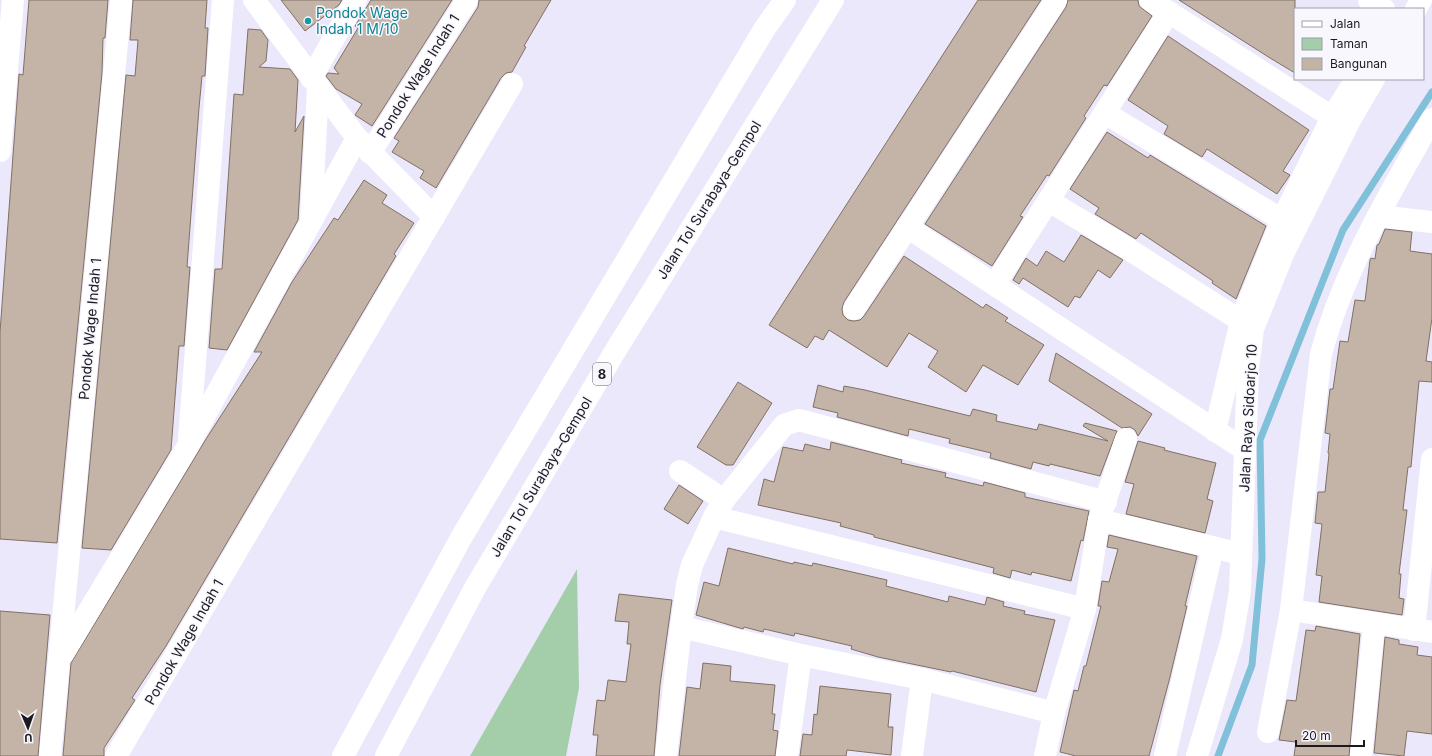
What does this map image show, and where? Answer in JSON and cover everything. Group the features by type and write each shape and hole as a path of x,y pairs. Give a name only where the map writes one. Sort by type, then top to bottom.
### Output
{"main road":[{"path":"0,151 13,0"},
{"name":"Pondok Wage Indah 1","path":"50,756 121,0"},
{"name":"Pondok Wage Indah 1","path":"188,446 223,0"},
{"name":"Pondok Wage Indah 1","path":"254,0 314,83 364,146 434,217"},
{"name":"Pondok Wage Indah 1","path":"311,225 314,83 356,0"},
{"name":"Pondok Wage Indah 1","path":"60,659 188,446 311,225 364,146 467,0"},
{"path":"342,756 461,538 765,28 785,0"},
{"name":"Jalan Tol Surabaya–Gempol","path":"386,756 483,575 614,353 833,0"},
{"path":"854,309 1056,0"},
{"path":"1150,0 1332,117"},
{"path":"1369,0 1382,8"},
{"path":"995,284 1169,12"},
{"path":"1215,431 1241,321 1289,224 1332,117 1355,80"},
{"name":"Jalan Raya Sidoarjo 10","path":"1197,756 1232,639 1240,591 1248,368 1253,330 1284,252 1289,224 1373,80"},
{"name":"Pondok Wage Indah 1","path":"116,756 512,84"},
{"path":"1105,113 1289,224"},
{"path":"1268,732 1291,610 1321,354 1329,325 1353,264 1432,119"},
{"path":"1048,201 1122,245 1241,321"},
{"path":"1378,216 1432,222"},
{"path":"907,227 1245,450"},
{"path":"666,756 681,627 687,585 692,565 719,508 784,425 799,420 1102,511 1213,548 1241,554"},
{"path":"1045,756 1054,713 1085,609 1102,511 1126,439"},
{"path":"1291,610 1423,631 1432,459"},
{"path":"680,471 719,508 1085,609"},
{"path":"1165,756 1213,548"},
{"path":"1361,756 1374,624"},
{"path":"681,627 800,655 922,679 1054,713"},
{"path":"787,756 800,655"},
{"path":"912,756 922,679"}],"green space":[{"path":"577,569 579,688 566,756 470,756"}],"building":[{"path":"29,0 108,0 105,38 103,38 102,73 57,543 0,539 0,332 19,74 23,75"},
{"path":"133,0 207,0 205,28 208,28 205,76 202,76 199,108 187,267 190,267 184,346 179,346 171,450 111,550 82,548 126,75 135,76 138,40 130,40"},
{"name":"Pondok Wage Indah 1 M/10","path":"281,0 342,0 339,5 305,31"},
{"path":"371,0 452,0 372,126 355,115 362,104 336,89 326,76 328,73 339,74 334,68 358,28 355,26"},
{"path":"479,0 551,0 524,46 526,47 512,72 506,73 501,78 436,188 420,178 424,171 392,152 399,141 394,138 478,7"},
{"path":"978,0 1041,0 844,302 842,309 843,315 848,320 860,320 904,256 983,308 986,304 1008,318 1005,321 1044,345 1018,385 983,365 966,392 928,367 938,351 909,333 887,367 829,330 823,340 815,336 807,348 769,325"},
{"path":"1068,0 1138,0 1139,6 1152,16 1107,86 1104,85 1084,116 1086,118 1049,176 1047,175 1020,216 1023,217 992,266 925,224 1066,7"},
{"path":"1179,0 1295,0 1294,72"},
{"path":"248,29 261,30 268,40 266,61 259,67 290,69 298,80 295,132 304,116 298,220 227,350 209,348 215,269 222,269 234,94 243,95"},
{"path":"1168,36 1309,130 1283,171 1290,175 1277,194 1207,149 1202,157 1164,134 1168,126 1128,100"},
{"path":"1107,132 1148,158 1150,155 1266,226 1236,299 1212,283 1213,281 1141,233 1136,239 1095,214 1099,208 1070,189"},
{"path":"364,180 387,195 382,203 414,223 394,254 396,256 166,646 132,698 135,700 104,748 104,756 63,756 71,663 206,439 262,352 254,352 292,282 334,218 338,220"},
{"path":"1385,229 1412,232 1410,251 1432,254 1432,318 1426,361 1432,362 1432,382 1419,381 1411,467 1408,467 1403,510 1407,510 1399,574 1401,574 1399,598 1404,599 1402,615 1319,602 1322,576 1316,575 1322,524 1315,523 1318,492 1325,492 1330,434 1325,433 1330,389 1333,389 1340,341 1348,342 1355,300 1365,301 1370,260 1371,258 1375,259 1377,245 1379,244"},
{"path":"1081,235 1123,260 1110,278 1098,270 1080,298 1075,296 1068,307 1023,278 1019,284 1013,280 1026,258 1037,266 1046,251 1064,262"},
{"path":"1056,353 1152,414 1138,436 1135,430 1130,427 1122,428 1049,381"},
{"path":"738,382 772,403 733,465 726,465 697,447"},
{"path":"818,385 843,392 844,386 865,390 970,416 973,409 997,415 996,421 1037,430 1039,424 1108,441 1083,426 1085,423 1117,431 1100,476 1050,464 1049,466 1033,462 1031,469 990,458 991,453 949,443 950,439 909,429 908,436 837,417 838,413 813,407"},
{"path":"1138,441 1165,448 1164,450 1216,463 1207,499 1213,501 1205,533 1126,514 1134,484 1125,482"},
{"path":"831,442 902,460 901,463 946,473 945,477 983,486 984,482 1025,493 1025,497 1089,511 1083,541 1081,540 1071,581 1032,572 1031,575 1012,570 1010,578 993,573 994,568 874,537 874,535 840,526 841,523 758,505 764,479 774,482 783,447 803,451 805,444 830,450"},
{"path":"679,485 703,501 688,524 664,509"},
{"path":"1109,535 1197,556 1169,681 1149,756 1076,756 1060,752 1074,690 1078,691 1101,606 1098,606 1102,581 1109,582 1118,549 1107,547"},
{"path":"728,548 793,564 794,562 812,566 813,563 887,580 886,586 948,602 949,596 985,605 987,597 1004,602 1003,606 1025,611 1024,614 1055,620 1036,692 952,671 878,657 851,649 852,646 795,633 794,636 764,629 763,632 744,627 743,629 696,615 704,582 719,586"},
{"path":"619,594 672,600 660,685 654,756 596,756 598,735 593,735 597,700 605,701 608,680 626,682 631,644 627,644 629,622 615,621"},
{"path":"0,611 50,615 38,756 0,756"},
{"path":"1316,626 1360,634 1349,756 1294,756 1296,742 1279,740 1287,700 1296,701 1306,630 1315,631"},
{"path":"1385,637 1399,640 1399,644 1418,647 1417,655 1432,657 1432,734 1407,731 1404,756 1374,753"},
{"path":"703,663 731,666 730,681 775,685 772,714 775,714 773,730 778,731 775,756 679,756 687,687 700,689"},
{"path":"820,686 891,694 888,727 893,727 891,755 847,750 846,756 800,756 803,734 812,735 814,714 817,715"}],"waterway":[{"path":"1218,756 1252,665 1262,559 1260,440 1343,230 1432,92"}],"place":[{"name":"Pondok Wage Indah 1 M/10","path":"308,21"}]}
